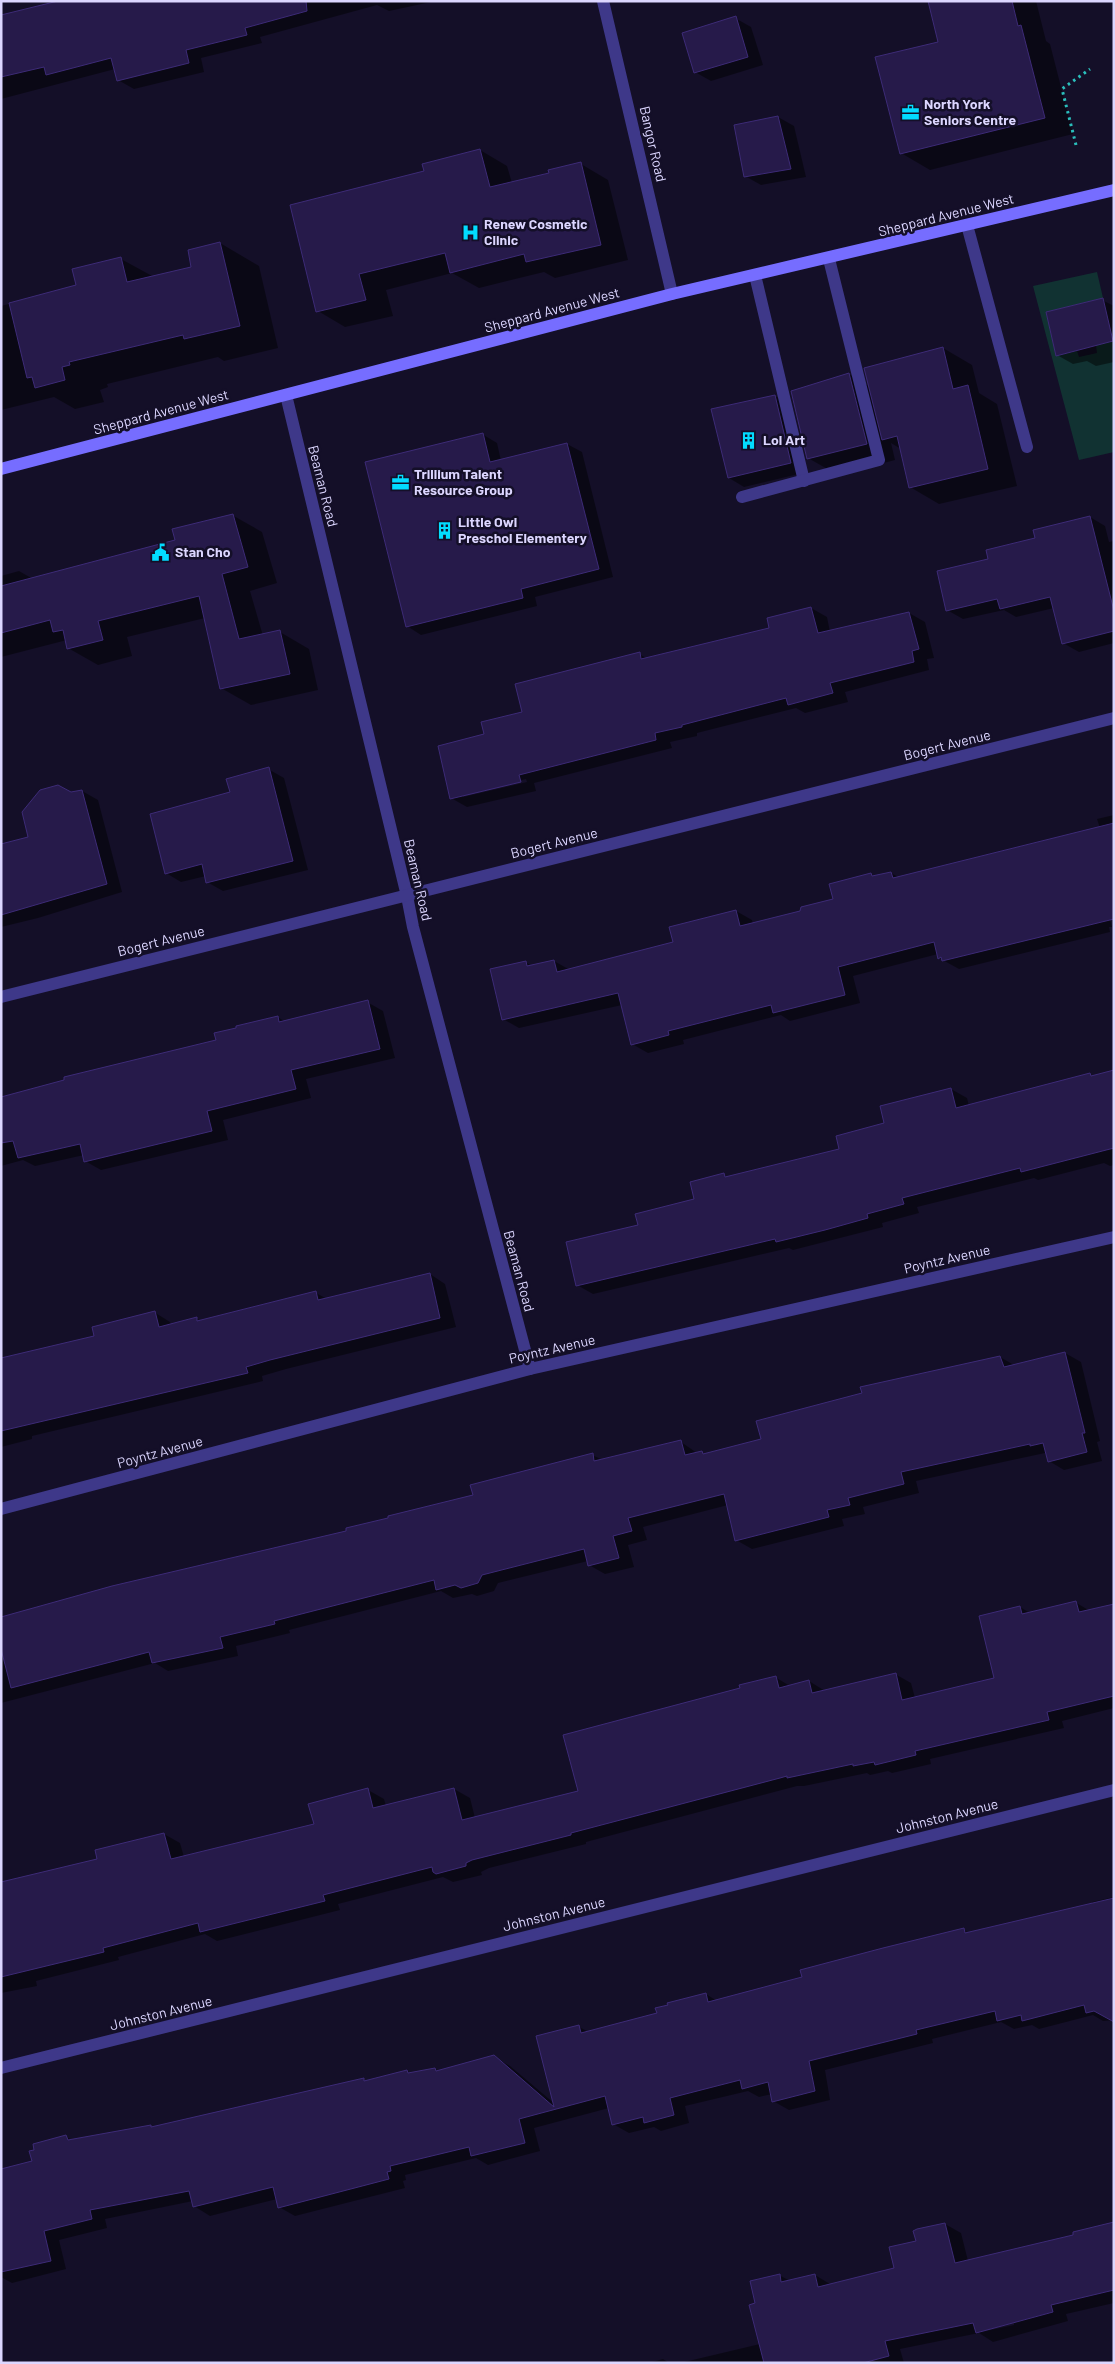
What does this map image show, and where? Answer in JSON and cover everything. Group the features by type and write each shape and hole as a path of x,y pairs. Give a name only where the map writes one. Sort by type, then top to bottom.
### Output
{"main road":[{"name":"Sheppard Avenue West","path":"1,469 672,294 1114,190"}],"street":[{"name":"Bangor Road","path":"603,1 672,294"},
{"path":"967,225 1026,447"},
{"path":"742,497 879,460 829,258"},
{"path":"755,275 804,480"},
{"name":"Beaman Road","path":"286,395 413,927 530,1369"},
{"name":"Bogert Avenue","path":"1,997 1114,718"},
{"name":"Poyntz Avenue","path":"1,1509 530,1369 1114,1237"},
{"name":"Johnston Avenue","path":"1,2068 1114,1790"}],"path":[{"path":"1076,145 1062,89 1090,69"}],"green space":[{"path":"1097,272 1103,298 1046,312 1056,356 1077,351 1079,357 1097,353 1096,345 1114,341 1114,452 1079,460 1033,286"}],"building":[{"path":"58,1 306,1 307,11 245,28 247,35 186,50 189,63 117,81 111,58 46,75 44,67 1,77 1,15"},
{"path":"928,1 1012,1 1018,26 1021,25 1045,118 900,154 875,57 938,42"},
{"path":"736,16 748,57 694,73 682,33"},
{"path":"778,116 791,169 744,177 734,125"},
{"path":"480,149 490,187 549,173 548,170 581,162 601,245 526,262 524,254 450,273 445,253 359,274 366,300 316,312 290,205 424,171 422,164"},
{"path":"220,242 240,326 184,339 183,335 69,362 70,365 62,367 65,380 35,388 32,377 27,378 9,303 76,285 72,269 121,257 127,282 191,267 188,250"},
{"path":"1103,298 1113,341 1056,356 1046,312"},
{"path":"943,347 953,389 968,385 988,469 909,488 897,436 882,440 864,368"},
{"path":"849,373 867,444 807,459 791,391"},
{"name":"Lol Art","path":"775,395 791,463 728,478 711,409"},
{"name":"Little Owl Preschol Elementery","path":"483,433 490,462 567,443 599,569 521,589 523,598 406,627 365,462"},
{"path":"233,514 248,567 222,574 239,639 280,630 290,674 220,689 199,596 98,621 103,640 67,649 63,630 53,632 50,620 1,633 1,586 175,540 172,529"},
{"path":"1090,516 1114,611 1114,631 1062,644 1050,597 1000,609 997,599 946,611 937,571 988,559 986,550 1035,538 1033,530"},
{"path":"811,607 818,633 909,612 919,649 912,651 914,662 830,683 833,693 788,705 786,698 682,725 682,727 655,733 656,740 519,775 521,782 450,799 438,746 484,734 481,722 522,712 515,684 640,652 641,659 769,628 767,618"},
{"path":"269,767 293,861 206,883 202,864 165,874 150,814 230,792 226,779"},
{"path":"58,785 71,792 82,790 107,884 1,915 1,844 28,837 22,812 40,790"},
{"path":"1114,823 1114,919 942,961 941,957 938,959 934,942 838,967 845,995 773,1013 771,1005 668,1031 669,1035 631,1045 618,993 502,1020 490,969 526,961 527,966 554,960 557,972 673,942 669,927 736,910 740,926 800,911 801,907 833,899 829,884 871,873 872,876 891,872 893,878"},
{"path":"368,1000 380,1049 291,1070 296,1089 207,1111 212,1131 84,1162 80,1144 18,1158 13,1141 1,1143 1,1097 64,1080 64,1077 216,1040 214,1033 236,1028 236,1026 278,1016 279,1022"},
{"path":"1114,1070 1114,1148 1021,1172 1020,1168 902,1198 904,1204 867,1214 868,1218 825,1230 776,1242 775,1239 576,1286 566,1242 638,1225 635,1214 694,1199 690,1182 724,1173 725,1177 839,1149 836,1136 884,1123 880,1106 951,1088 956,1108 1090,1073 1091,1076"},
{"path":"430,1273 440,1318 270,1360 246,1367 248,1373 1,1431 1,1358 94,1336 92,1327 155,1311 159,1327 197,1317 197,1321 316,1291 318,1300"},
{"path":"1065,1352 1085,1433 1082,1433 1087,1452 1048,1462 1043,1443 1030,1446 1030,1444 901,1472 904,1484 848,1498 850,1505 827,1510 829,1517 735,1541 724,1494 628,1518 632,1531 613,1536 619,1558 588,1566 584,1549 482,1575 478,1583 461,1588 455,1585 436,1590 434,1580 274,1621 275,1624 220,1637 223,1648 152,1663 149,1652 11,1688 1,1649 1,1617 112,1586 346,1531 346,1528 388,1518 388,1516 473,1495 470,1485 593,1453 594,1461 681,1440 685,1455 702,1451 703,1454 761,1439 756,1421 862,1393 860,1387 1000,1356 1004,1367"},
{"path":"1076,1601 1079,1612 1114,1604 1114,1696 1047,1712 1049,1720 915,1751 916,1755 875,1765 874,1762 853,1766 853,1764 787,1778 787,1776 472,1860 466,1863 466,1866 436,1874 433,1872 432,1867 323,1895 325,1901 200,1932 198,1923 103,1948 104,1952 1,1977 1,1882 97,1859 95,1850 164,1833 171,1859 314,1824 308,1804 368,1788 373,1808 454,1788 462,1820 578,1791 563,1735 740,1688 739,1685 776,1676 779,1688 809,1680 812,1693 896,1673 902,1700 994,1678 979,1616 1020,1606 1022,1614"},
{"path":"1114,1898 1114,2022 1094,2011 1086,2013 1084,2005 1022,2021 1021,2015 997,2021 995,2011 916,2030 917,2034 809,2061 815,2091 772,2102 768,2082 742,2089 740,2080 670,2098 674,2115 644,2123 643,2117 612,2125 605,2096 519,2119 525,2143 471,2156 469,2147 390,2166 391,2171 387,2172 389,2179 278,2208 273,2187 193,2207 189,2191 90,2210 92,2219 44,2231 51,2261 1,2272 1,2169 32,2161 29,2151 34,2150 33,2144 66,2135 68,2140 151,2125 151,2127 364,2078 364,2081 407,2070 408,2073 435,2068 436,2071 494,2055 554,2107 536,2036 579,2025 581,2033 657,2013 655,2008 668,2005 667,2003 706,1993 708,2002 802,1977 800,1970 883,1948 964,1928 965,1933"},
{"path":"1114,2222 1114,2290 1051,2305 1053,2312 976,2333 973,2323 885,2341 889,2356 863,2363 764,2363 749,2305 755,2303 750,2281 780,2274 781,2282 815,2274 818,2287 894,2268 889,2247 916,2241 913,2231 917,2229 945,2223 955,2263 1073,2235 1073,2232"}],"place":[{"name":"North York Seniors Centre","path":"910,112"},
{"name":"Renew Cosmetic Clinic","path":"470,232"},
{"name":"Lol Art","path":"749,440"},
{"name":"Trillium Talent Resource Group","path":"400,482"},
{"name":"Little Owl Preschol Elementery","path":"444,530"},
{"name":"Stan Cho","path":"161,552"}]}
